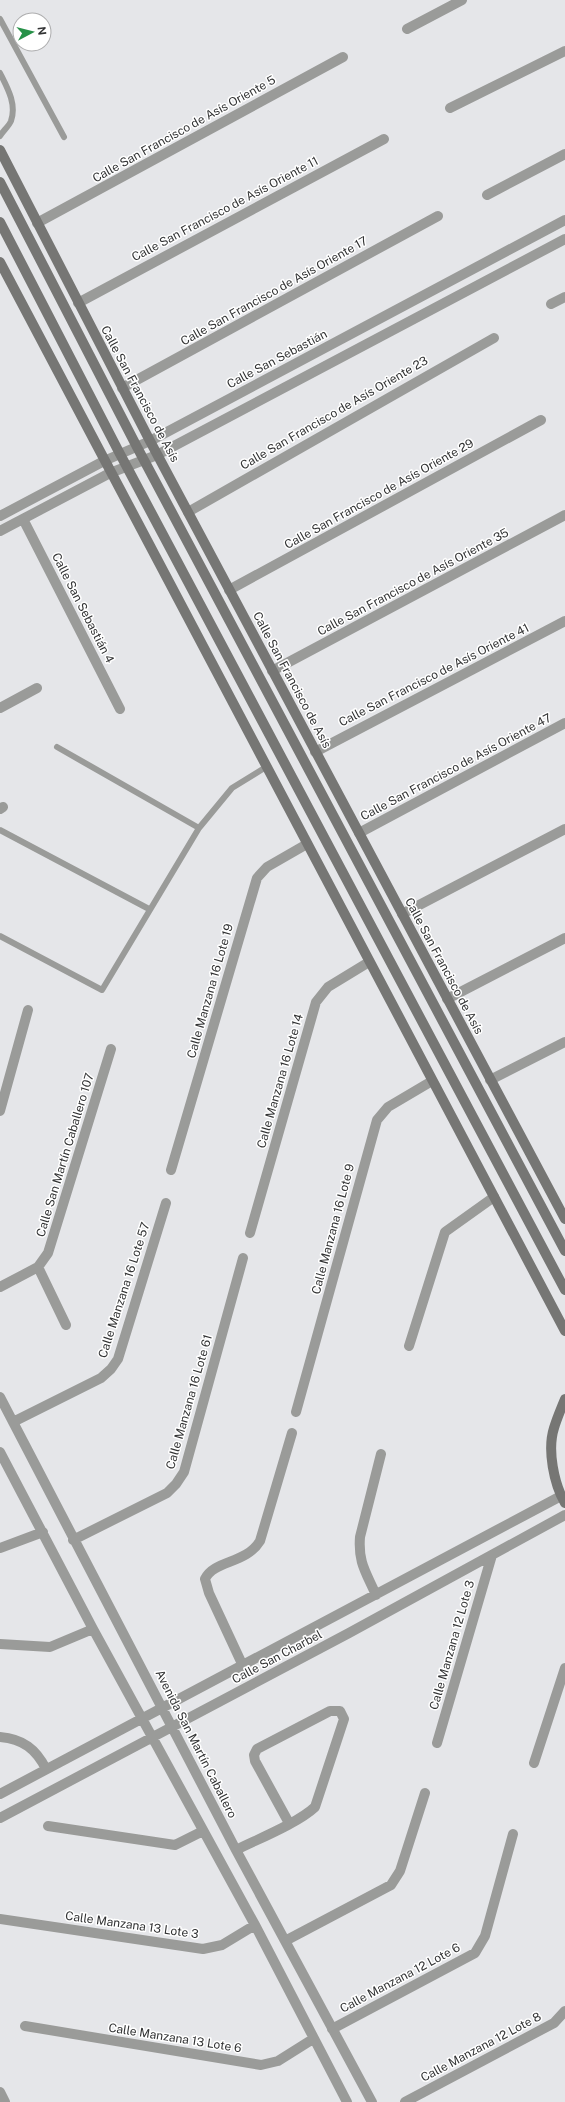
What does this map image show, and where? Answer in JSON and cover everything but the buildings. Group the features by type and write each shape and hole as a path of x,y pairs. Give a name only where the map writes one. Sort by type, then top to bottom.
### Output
{"main road":[{"name":"Calle San Francisco de Asís","path":"0,150 150,442 565,1219"},
{"path":"0,182 137,447 565,1251"},
{"path":"0,222 120,454 565,1290"},
{"path":"0,262 565,1331"},
{"path":"563,1500 551,1463 553,1430 565,1399"}],"street":[{"path":"407,29 462,0"},
{"path":"450,108 565,51"},
{"name":"Calle San Francisco de Asís Oriente 5","path":"37,223 343,57"},
{"name":"Calle San Francisco de Asís Oriente 11","path":"78,303 384,139"},
{"path":"487,195 565,154"},
{"name":"Calle San Francisco de Asís Oriente 17","path":"122,388 438,216"},
{"name":"Calle San Sebastián","path":"0,516 104,461 150,442 565,220"},
{"path":"0,531 110,472 157,455 565,239"},
{"path":"551,304 565,297"},
{"name":"Calle San Francisco de Asís Oriente 23","path":"188,512 494,338"},
{"name":"Calle San Francisco de Asís Oriente 29","path":"229,590 541,420"},
{"name":"Calle San Francisco de Asís Oriente 35","path":"272,671 565,515"},
{"name":"Calle San Sebastián 4","path":"23,519 120,709"},
{"name":"Calle San Francisco de Asís Oriente 41","path":"315,752 565,621"},
{"path":"0,708 38,688"},
{"name":"Calle San Francisco de Asís Oriente 47","path":"359,833 565,723"},
{"path":"402,914 565,829"},
{"name":"Calle Manzana 16 Lote 19","path":"171,1170 258,878 267,867 307,844"},
{"path":"447,999 565,938"},
{"name":"Calle Manzana 16 Lote 14","path":"250,1233 316,1002 328,986 369,962"},
{"path":"0,1111 28,1010"},
{"path":"490,1080 565,1042"},
{"name":"Calle San Martín Caballero 107","path":"0,1287 38,1267 48,1253 111,1049"},
{"name":"Calle Manzana 16 Lote 9","path":"296,1412 377,1120 388,1107 432,1081"},
{"path":"409,1346 445,1232 494,1197"},
{"name":"Calle Manzana 16 Lote 57","path":"13,1422 101,1378 111,1370 118,1359 166,1203"},
{"name":"Calle Manzana 16 Lote 61","path":"73,1540 167,1493 176,1484 184,1472 243,1258"},
{"path":"38,1267 66,1325"},
{"name":"Avenida San Martín Caballero","path":"0,1398 73,1540 163,1707 236,1850 372,2102"},
{"path":"243,1666 209,1593 205,1579 211,1571 254,1550 260,1541 292,1433"},
{"path":"0,1452 93,1629 143,1718 202,1831 255,1926 347,2102"},
{"path":"376,1595 360,1562 359,1550 360,1537 381,1454"},
{"name":"Calle San Charbel","path":"0,1794 376,1595 563,1500"},
{"name":"Calle San Charbel","path":"0,1818 173,1727 565,1514"},
{"path":"0,1548 43,1532"},
{"name":"Calle Manzana 12 Lote 3","path":"437,1743 492,1555"},
{"path":"0,1644 50,1647 93,1629"},
{"path":"534,1763 565,1668"},
{"path":"236,1850 289,1823 310,1811 317,1803 344,1719 340,1711 330,1711 257,1749 254,1754 254,1761 289,1823"},
{"path":"0,1737 19,1740 31,1747 40,1757 46,1770"},
{"path":"286,1941 391,1885 400,1871 425,1793"},
{"path":"48,1826 176,1845 202,1831"},
{"name":"Calle Manzana 12 Lote 6","path":"332,2029 475,1953 485,1936 513,1834"},
{"name":"Calle Manzana 13 Lote 3","path":"0,1919 203,1948 222,1945 255,1926"},
{"name":"Calle Manzana 12 Lote 8","path":"406,2102 554,2024 565,2011"},
{"name":"Calle Manzana 13 Lote 6","path":"25,2026 261,2065 278,2061 313,2039"},
{"path":"0,2092 5,2102"}],"lane":[{"path":"0,19 64,138"},
{"path":"0,72 12,99 13,110 11,121 0,136"},
{"path":"57,747 199,828"},
{"path":"0,936 102,990 199,828 232,788 266,767"},
{"path":"0,830 149,910"}]}
